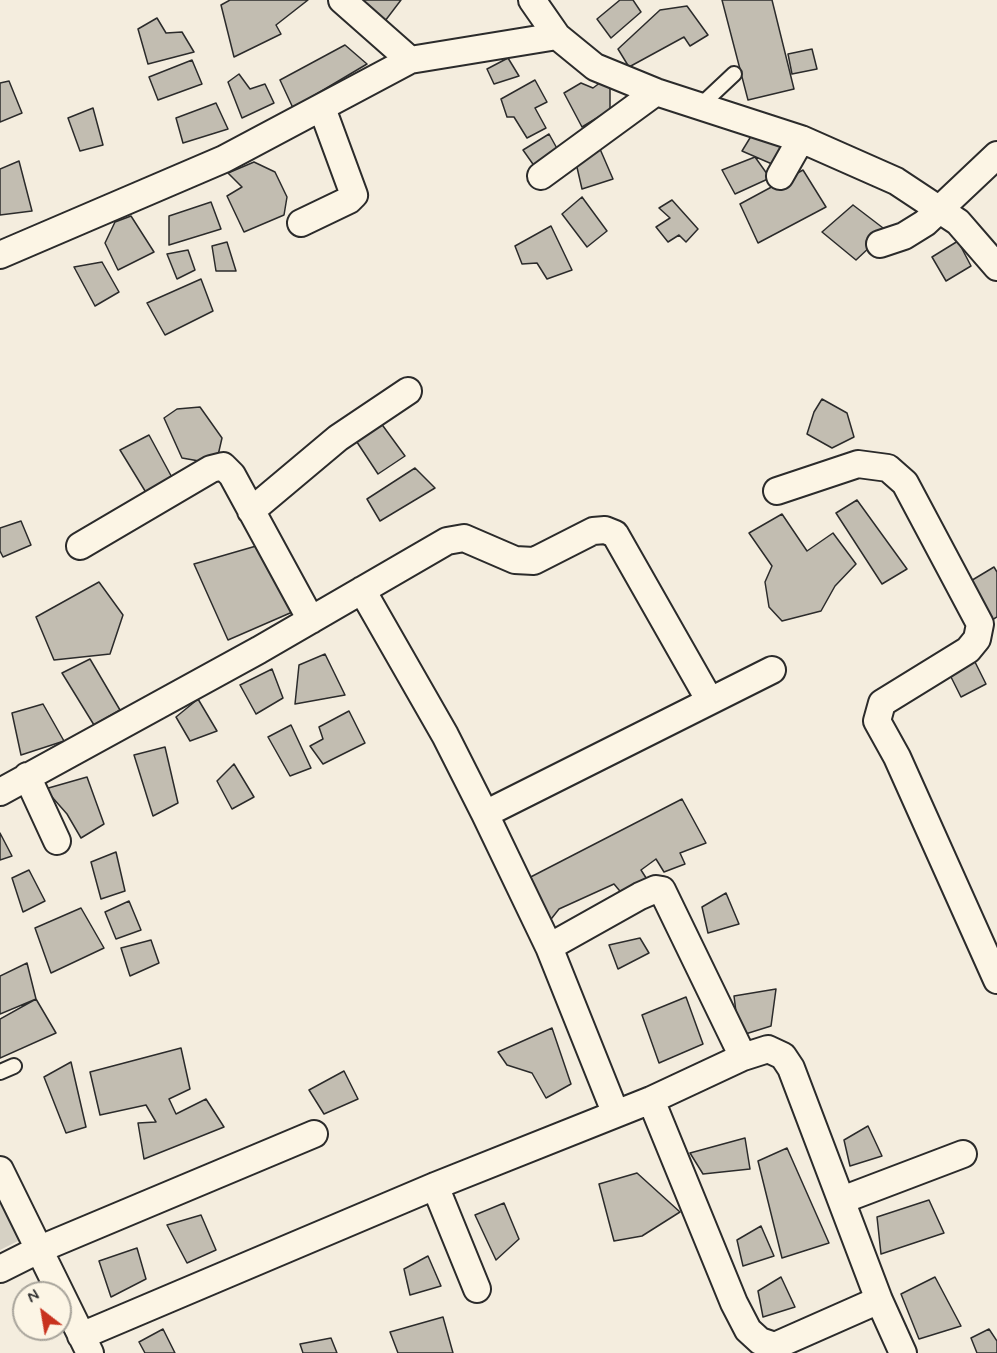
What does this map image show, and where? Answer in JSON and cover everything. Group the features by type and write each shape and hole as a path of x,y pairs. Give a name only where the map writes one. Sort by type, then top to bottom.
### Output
{"street":[{"path":"342,0 410,60"},
{"path":"532,0 557,36 595,67 656,92 801,139 896,181 958,222 997,267"},
{"path":"0,255 224,159 410,60 557,36"},
{"path":"541,176 656,92"},
{"path":"301,223 349,200 354,195 321,108"},
{"path":"780,176 801,139"},
{"path":"880,244 904,236 941,210 997,156"},
{"path":"251,511 338,438 408,391"},
{"path":"777,491 858,464 888,468 905,483 980,624 977,639 968,650 882,703 877,721 897,757 997,980"},
{"path":"80,546 211,469 223,466 232,475 311,620"},
{"path":"0,792 311,620 447,541 464,538 515,560 534,561 593,531 605,530 615,534 710,701"},
{"path":"362,590 445,735 485,814 549,947 615,1113"},
{"path":"485,814 772,670"},
{"path":"27,776 57,841"},
{"path":"549,947 640,896 657,889 662,890 743,1057"},
{"path":"0,1170 86,1344 435,1186 651,1100 743,1057 768,1049 783,1056 791,1068 879,1300 903,1353"},
{"path":"651,1100 734,1303 748,1330 760,1341 775,1346 879,1300"},
{"path":"0,1269 40,1249 314,1134"},
{"path":"842,1200 963,1154"},
{"path":"435,1186 477,1289"}],"lane":[{"path":"701,105 734,74"},
{"path":"0,1072 14,1066"}],"shaded area":[{"path":"0,1201 22,1239 0,1250"}],"building":[{"path":"230,0 308,0 276,25 281,34 234,57 221,5"},
{"path":"361,0 401,0 385,21"},
{"path":"620,0 633,0 641,12 611,38 597,19"},
{"path":"722,0 772,0 794,89 748,100"},
{"path":"687,6 708,35 690,46 684,37 629,67 618,49 660,10"},
{"path":"157,18 166,33 182,32 194,52 148,64 138,29"},
{"path":"345,45 367,64 293,108 280,80"},
{"path":"812,49 817,69 792,74 788,54"},
{"path":"508,58 519,76 494,84 487,69"},
{"path":"192,60 202,84 158,100 149,77"},
{"path":"239,74 250,89 265,84 274,103 242,118 228,82"},
{"path":"535,80 547,102 535,108 546,128 527,138 514,117 507,117 501,99"},
{"path":"9,81 22,113 0,122 0,83"},
{"path":"601,82 610,88 610,110 582,127 564,93 581,83 593,88"},
{"path":"216,103 228,129 183,143 176,118"},
{"path":"93,108 103,145 80,151 68,118"},
{"path":"753,133 783,145 772,164 742,151"},
{"path":"549,134 559,152 535,167 523,150"},
{"path":"600,149 613,179 582,189 576,163"},
{"path":"755,157 770,178 735,194 722,170"},
{"path":"19,161 32,211 0,215 0,169"},
{"path":"254,162 275,172 287,197 284,215 244,232 227,196 242,187 228,173"},
{"path":"803,170 826,207 758,243 740,204"},
{"path":"582,197 607,231 587,247 562,214"},
{"path":"672,200 698,229 686,242 679,235 668,242 656,227 670,218 659,208"},
{"path":"211,202 221,229 169,245 169,216"},
{"path":"853,205 887,231 856,260 822,232"},
{"path":"131,216 154,252 118,270 105,243 115,222"},
{"path":"551,226 572,270 547,279 537,263 522,264 515,246"},
{"path":"958,241 971,266 946,281 932,257"},
{"path":"227,242 236,271 216,271 212,246"},
{"path":"188,250 195,270 177,279 167,254"},
{"path":"102,262 119,292 95,306 74,267"},
{"path":"201,279 213,311 165,335 147,303"},
{"path":"822,399 847,413 854,437 832,448 807,434 814,412"},
{"path":"200,407 222,438 216,464 182,458 164,418 177,409"},
{"path":"375,415 405,456 378,474 353,436"},
{"path":"149,435 175,483 150,499 120,450"},
{"path":"415,468 435,488 380,521 367,499"},
{"path":"857,500 907,569 882,584 836,513"},
{"path":"782,514 807,551 833,533 856,564 835,586 821,611 782,621 769,607 765,582 772,566 749,533"},
{"path":"21,521 31,545 3,557 0,551 0,528"},
{"path":"263,544 297,610 228,640 194,564"},
{"path":"994,567 997,572 997,617 992,620 969,582"},
{"path":"99,582 123,615 110,654 54,660 36,617"},
{"path":"325,654 345,695 295,704 299,665"},
{"path":"971,654 986,684 961,697 946,667"},
{"path":"90,659 120,710 94,725 62,673"},
{"path":"272,669 283,698 256,714 240,685"},
{"path":"198,699 217,731 190,741 176,717"},
{"path":"43,704 64,741 21,755 12,713"},
{"path":"349,711 365,743 323,764 310,746 323,739 319,727"},
{"path":"291,725 311,768 290,776 268,737"},
{"path":"165,747 178,803 153,816 134,755"},
{"path":"234,764 254,797 232,809 217,781"},
{"path":"87,777 104,824 81,838 67,814 45,789"},
{"path":"682,799 706,843 680,853 685,864 664,872 656,859 641,870 650,884 624,896 614,884 559,909 548,923 519,883"},
{"path":"0,833 12,856 0,860"},
{"path":"116,852 125,891 101,899 91,862"},
{"path":"29,870 45,901 23,912 12,878"},
{"path":"726,893 739,924 708,933 702,907"},
{"path":"129,901 141,930 116,939 105,912"},
{"path":"81,908 104,948 51,973 35,928"},
{"path":"640,938 649,953 618,969 609,945"},
{"path":"151,940 159,963 130,976 121,948"},
{"path":"27,963 36,999 0,1014 0,976"},
{"path":"776,989 771,1026 739,1036 734,996"},
{"path":"686,997 703,1044 659,1063 642,1015"},
{"path":"36,999 56,1033 0,1058 0,1019"},
{"path":"552,1028 571,1084 546,1098 532,1073 507,1065 498,1052"},
{"path":"181,1048 190,1089 169,1099 176,1114 206,1099 224,1127 144,1159 138,1123 156,1122 146,1105 100,1115 90,1072"},
{"path":"71,1062 86,1127 66,1133 44,1077"},
{"path":"344,1071 358,1099 324,1114 309,1090"},
{"path":"868,1126 882,1156 850,1166 844,1140"},
{"path":"745,1138 750,1169 703,1174 690,1153"},
{"path":"787,1148 829,1243 782,1258 758,1161"},
{"path":"637,1173 680,1212 642,1236 614,1241 599,1184"},
{"path":"929,1200 944,1233 881,1254 877,1217"},
{"path":"504,1203 519,1239 496,1260 475,1215"},
{"path":"201,1215 216,1250 187,1263 167,1225"},
{"path":"761,1226 774,1256 743,1266 737,1240"},
{"path":"137,1248 146,1279 111,1297 99,1261"},
{"path":"428,1256 441,1286 410,1295 404,1269"},
{"path":"781,1277 795,1307 763,1317 758,1291"},
{"path":"935,1277 961,1326 919,1339 901,1294"},
{"path":"443,1317 453,1353 398,1353 390,1332"},
{"path":"163,1329 175,1353 145,1353 139,1342"},
{"path":"989,1329 997,1341 997,1353 977,1353 971,1338"},
{"path":"331,1338 337,1353 303,1353 300,1344"}]}
